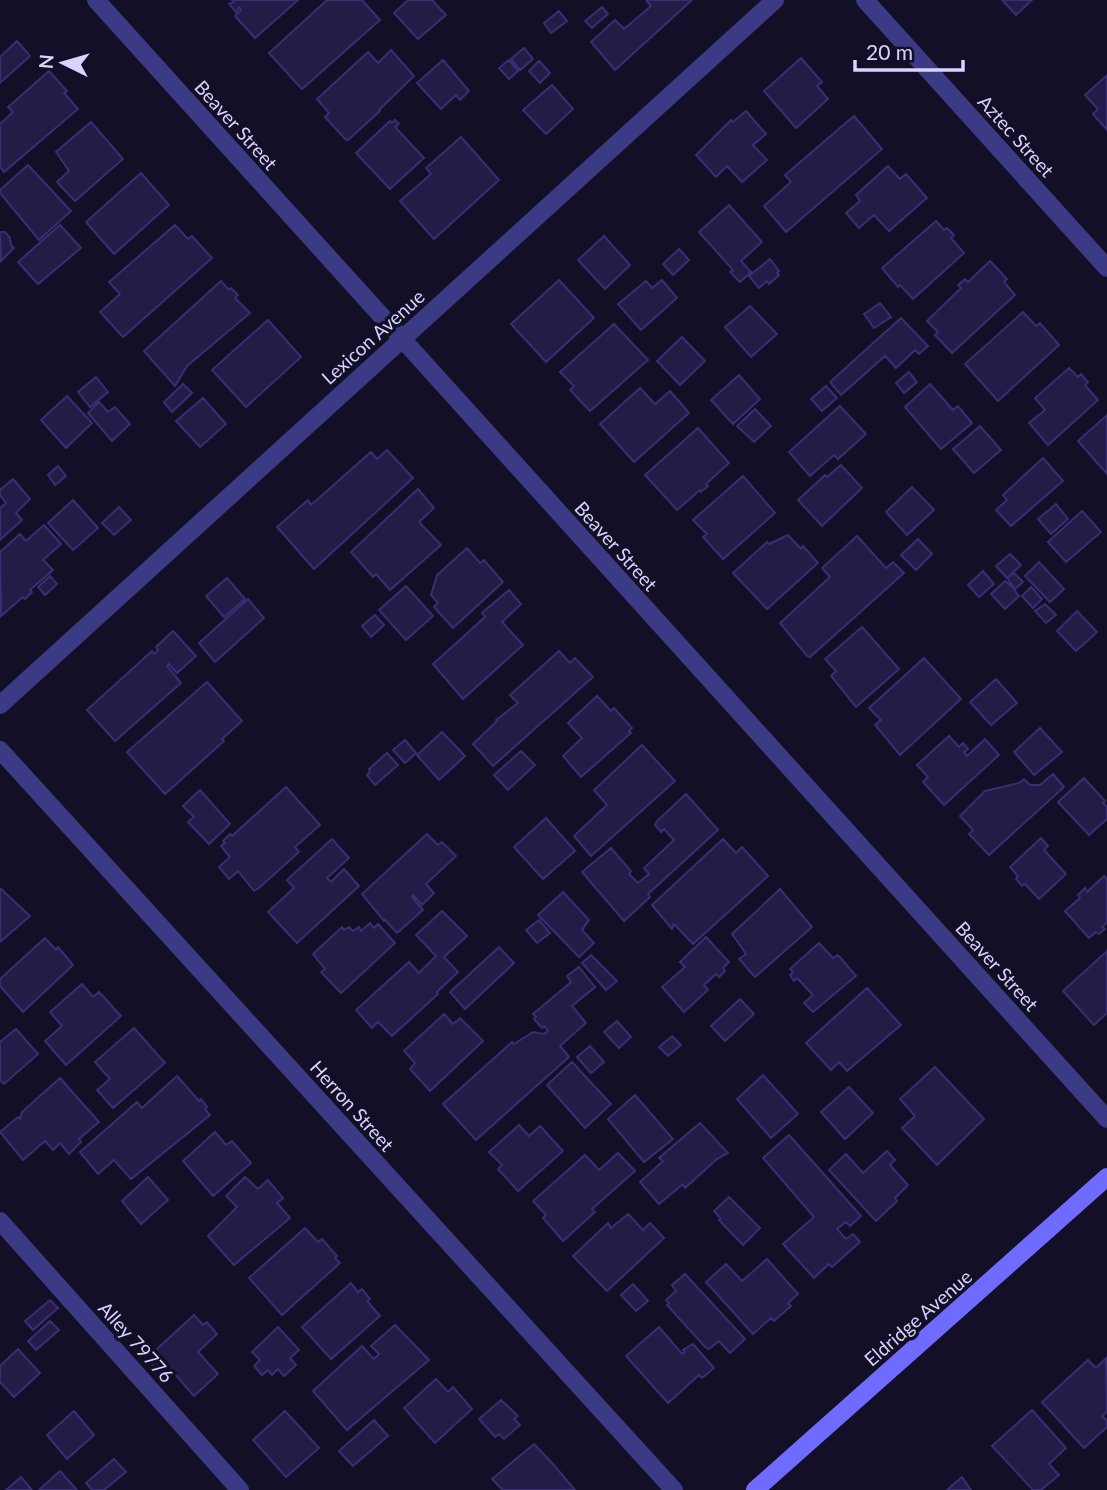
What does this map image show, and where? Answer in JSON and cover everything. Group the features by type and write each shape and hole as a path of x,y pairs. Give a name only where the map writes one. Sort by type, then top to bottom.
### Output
{"street":[{"name":"Beaver Street","path":"96,0 1107,1119"},
{"name":"Lexicon Avenue","path":"0,705 775,0"},
{"name":"Aztec Street","path":"865,0 1107,268"},
{"name":"Herron Street","path":"0,750 674,1490"},
{"name":"Eldridge Avenue","path":"755,1490 1107,1177"},
{"name":"Alley 79776","path":"0,1222 240,1490"}],"building":[{"path":"232,0 298,0 255,38 235,16 241,10 239,7 236,12 229,4 234,2"},
{"path":"327,0 362,0 380,20 302,89 269,53"},
{"path":"408,0 432,0 446,15 418,39 394,13"},
{"path":"646,0 692,0 615,70 591,42 615,20 624,29 651,6"},
{"path":"1002,0 1032,0 1016,15"},
{"path":"602,7 608,14 592,28 585,21"},
{"path":"559,11 567,21 551,33 544,23"},
{"path":"17,41 30,56 0,83 0,57"},
{"path":"524,48 533,59 520,70 511,59"},
{"path":"391,50 414,76 380,111 348,140 345,139 325,117 329,113 317,99 368,52 378,63"},
{"path":"801,58 822,82 817,86 828,99 796,128 764,91"},
{"path":"443,60 469,91 460,100 456,95 441,109 417,83"},
{"path":"509,60 518,71 509,79 499,68"},
{"path":"539,61 550,73 540,83 529,71"},
{"path":"49,71 67,91 64,93 78,109 4,172 0,167 0,124 13,112 8,107"},
{"path":"1107,75 1107,130 1093,114 1098,109 1085,95"},
{"path":"552,85 573,109 546,134 523,110"},
{"path":"746,111 766,134 753,145 767,160 742,182 727,166 716,177 696,155 731,120 733,122"},
{"path":"854,116 882,149 786,232 764,206 791,182 785,175"},
{"path":"395,120 399,124 395,127 424,158 390,189 356,153 390,121 392,123"},
{"path":"91,122 123,159 75,201 57,182 69,171 56,152"},
{"path":"461,137 499,180 434,239 400,201 431,174 426,168"},
{"path":"28,165 71,211 39,240 0,193 0,190"},
{"path":"888,166 900,179 906,174 927,198 889,231 874,215 859,228 846,213 860,201 856,195"},
{"path":"141,173 169,205 114,254 86,222"},
{"path":"729,205 762,242 741,261 751,272 740,282 730,272 733,270 699,232"},
{"path":"936,221 944,230 947,228 954,235 951,238 964,253 913,299 900,285 898,287 882,268"},
{"path":"60,225 81,248 38,284 18,262"},
{"path":"175,225 188,239 192,236 212,258 123,337 100,312 120,294 109,282"},
{"path":"0,232 5,232 14,248 1,261"},
{"path":"604,236 630,265 605,289 578,260"},
{"path":"679,249 689,260 673,275 663,264"},
{"path":"770,259 779,275 759,288 749,276"},
{"path":"990,261 1007,279 1004,282 1015,295 952,353 935,335 938,332 927,321 961,288 958,285 965,279 968,282"},
{"path":"559,280 594,318 546,362 511,324"},
{"path":"662,280 677,298 641,330 618,304 646,281 652,288"},
{"path":"221,281 238,295 235,298 250,313 187,366 175,386 144,351"},
{"path":"880,303 891,317 874,328 864,314"},
{"path":"750,306 777,334 751,357 725,327"},
{"path":"1023,312 1036,326 1040,323 1059,345 998,401 965,364"},
{"path":"901,318 928,346 919,354 915,350 896,368 885,356 841,395 830,382"},
{"path":"268,320 301,357 246,407 212,370"},
{"path":"614,324 648,360 590,411 570,390 574,386 560,372"},
{"path":"682,337 705,361 680,385 657,361"},
{"path":"1069,368 1078,377 1081,374 1088,382 1085,385 1098,400 1048,445 1029,423 1045,410 1035,398"},
{"path":"909,372 917,382 904,393 896,383"},
{"path":"739,375 760,399 733,424 711,400"},
{"path":"96,377 108,392 90,407 78,392"},
{"path":"183,384 192,393 172,412 164,402"},
{"path":"930,384 953,410 958,406 972,423 941,449 905,407"},
{"path":"826,386 837,398 822,411 811,399"},
{"path":"640,388 655,404 670,391 689,413 634,462 600,424"},
{"path":"67,396 92,423 66,448 41,420"},
{"path":"203,398 226,424 200,447 176,421"},
{"path":"99,402 108,412 115,407 130,424 112,441 88,413"},
{"path":"840,406 866,434 838,459 834,455 810,476 789,452"},
{"path":"755,409 771,426 754,442 737,426"},
{"path":"1107,415 1107,474 1078,441"},
{"path":"980,426 1001,450 974,473 953,449"},
{"path":"698,428 729,463 706,484 708,486 677,510 645,475"},
{"path":"387,450 413,478 314,569 277,527 308,500 311,505 371,452 377,459"},
{"path":"1043,458 1063,481 1011,526 996,510 1007,500 1003,495"},
{"path":"841,465 862,488 822,526 798,500 825,475 827,477"},
{"path":"58,466 66,476 55,485 48,475"},
{"path":"743,476 775,513 723,559 703,537 707,534 693,520"},
{"path":"13,479 30,499 16,513 22,520 0,540 0,508 6,503 0,490"},
{"path":"912,487 934,510 907,535 886,512"},
{"path":"418,489 434,508 419,522 441,545 390,590 376,574 373,577 351,552"},
{"path":"73,500 98,528 73,550 48,523"},
{"path":"1056,504 1068,519 1051,534 1038,519"},
{"path":"119,507 131,520 114,535 102,523"},
{"path":"1082,511 1101,532 1066,562 1048,542"},
{"path":"44,525 61,544 43,560 53,570 30,590 32,592 25,599 23,597 1,616 0,552 20,534 26,541"},
{"path":"788,535 801,549 803,546 818,563 767,609 733,573 767,542 769,544"},
{"path":"857,536 886,568 893,562 904,573 810,657 807,656 780,623 830,577 822,568"},
{"path":"918,539 932,554 916,570 901,555"},
{"path":"467,548 480,563 484,560 503,582 453,628 434,607 438,603 431,595 437,575"},
{"path":"1010,554 1021,565 1007,578 996,566"},
{"path":"1039,562 1064,589 1050,602 1025,576"},
{"path":"983,571 994,584 979,597 968,585"},
{"path":"1014,573 1023,582 1015,589 1007,578"},
{"path":"50,576 57,584 45,595 38,587"},
{"path":"227,578 245,599 224,617 206,596"},
{"path":"1005,581 1019,596 1005,609 991,594"},
{"path":"406,586 433,616 406,640 379,610"},
{"path":"1031,587 1042,599 1033,608 1022,596"},
{"path":"509,590 521,604 502,622 523,645 463,699 433,664 485,617 482,613"},
{"path":"248,599 264,618 215,662 199,643"},
{"path":"1045,604 1056,615 1046,623 1035,611"},
{"path":"1077,611 1097,632 1076,651 1057,631"},
{"path":"375,615 384,625 371,637 362,626"},
{"path":"862,627 899,669 856,707 831,676 836,671 825,659"},
{"path":"173,631 196,656 177,673 169,664 167,666 181,683 115,741 87,710 152,651 154,654 158,650 156,647"},
{"path":"559,651 570,663 575,658 593,677 493,766 473,744 496,720 518,703 510,695"},
{"path":"924,658 961,699 900,755 875,725 881,720 869,708"},
{"path":"996,679 1017,703 991,725 970,702"},
{"path":"207,682 242,721 222,739 224,741 165,794 127,752"},
{"path":"597,696 611,711 614,708 632,728 629,731 631,733 581,777 563,756 582,738 568,723"},
{"path":"1040,728 1062,752 1034,775 1014,752"},
{"path":"442,732 465,756 439,780 417,755"},
{"path":"949,736 959,747 963,743 968,749 964,752 967,756 985,739 999,755 944,805 923,782 928,777 917,765"},
{"path":"405,740 416,753 405,763 393,750"},
{"path":"642,745 675,781 591,856 574,836 607,805 594,790"},
{"path":"521,751 535,765 508,790 494,775"},
{"path":"387,753 398,765 375,785 367,775 369,769"},
{"path":"1053,774 1064,787 989,855 969,834 973,830 960,816 985,791 1019,783 1024,779 1030,785 1040,785"},
{"path":"1084,778 1105,801 1103,803 1107,807 1107,819 1089,835 1058,802"},
{"path":"286,787 320,825 295,847 299,852 254,891 238,871 229,879 219,867 230,857 221,846 230,834 232,836"},
{"path":"200,790 230,824 209,844 188,822 194,817 183,806"},
{"path":"686,794 718,830 648,894 650,897 624,921 582,872 611,848 638,883 649,874 644,868 674,840 664,829 661,832 655,825 657,821"},
{"path":"546,818 575,851 543,879 514,847"},
{"path":"427,834 438,845 442,842 456,856 426,884 434,893 422,905 413,895 423,910 397,933 362,894"},
{"path":"1041,838 1048,846 1044,850 1066,874 1039,899 1025,884 1022,886 1010,867"},
{"path":"332,839 349,858 327,878 331,882 344,869 359,886 297,943 268,912 294,888 287,880"},
{"path":"723,839 736,853 742,847 768,876 693,944 674,924 672,929 652,905"},
{"path":"1104,876 1107,879 1107,922 1102,927 1105,929 1089,938 1065,911 1080,898 1078,895 1085,888 1087,892"},
{"path":"780,889 812,927 755,977 739,959 746,954 732,934"},
{"path":"0,890 30,916 0,942"},
{"path":"563,892 589,920 582,930 594,943 579,957 538,915"},
{"path":"442,911 467,936 444,957 458,972 392,1036 378,1022 372,1028 356,1010 409,962 419,973 436,956 416,935"},
{"path":"539,920 550,933 537,943 526,930"},
{"path":"370,923 374,928 378,924 395,943 341,993 321,972 325,969 313,954 342,927 344,930 349,927 353,931 359,927 361,931"},
{"path":"706,937 729,962 719,977 716,974 704,985 708,990 684,1012 662,987 685,967 680,962"},
{"path":"45,938 56,950 58,947 73,965 23,1012 0,986 0,979"},
{"path":"819,943 833,958 838,955 856,976 813,1012 804,1003 813,995 797,978 794,981 790,969"},
{"path":"499,947 514,963 465,1009 450,992"},
{"path":"1107,951 1107,1013 1094,1025 1063,991"},
{"path":"591,955 617,981 606,990 582,963"},
{"path":"579,967 595,987 572,1006 586,1023 560,1046 569,1057 476,1140 443,1104 512,1042 514,1044 533,1032 544,1034 548,1031 534,1019 536,1017 533,1014 571,982 567,976"},
{"path":"82,984 93,997 99,992 121,1016 66,1065 45,1041 62,1026 50,1012"},
{"path":"867,988 901,1025 847,1071 839,1062 831,1070 806,1043"},
{"path":"740,999 754,1014 725,1041 711,1026"},
{"path":"444,1014 453,1024 460,1018 483,1041 430,1091 410,1069 415,1063 404,1051"},
{"path":"617,1021 631,1037 619,1048 604,1032"},
{"path":"134,1028 165,1063 113,1108 97,1090 110,1079 95,1062"},
{"path":"16,1029 38,1054 4,1084 0,1080 0,1042"},
{"path":"672,1036 681,1045 668,1056 659,1047"},
{"path":"590,1046 604,1062 591,1073 577,1057"},
{"path":"572,1062 611,1104 585,1128 547,1085"},
{"path":"935,1067 984,1119 937,1165 902,1128 915,1116 900,1099"},
{"path":"763,1075 798,1114 771,1138 737,1099"},
{"path":"177,1076 199,1101 201,1099 210,1115 131,1179 114,1160 98,1174 80,1152 137,1102 142,1108"},
{"path":"60,1078 99,1122 79,1139 81,1142 69,1154 60,1143 53,1150 45,1141 23,1160 0,1132 18,1117 20,1119 22,1112"},
{"path":"849,1087 873,1113 845,1139 821,1112"},
{"path":"635,1095 673,1139 644,1162 608,1119"},
{"path":"700,1123 728,1153 717,1159 685,1188 683,1184 659,1204 640,1182 663,1161 659,1158"},
{"path":"519,1125 529,1136 540,1126 563,1151 518,1191 498,1169 502,1165 489,1152"},
{"path":"215,1132 226,1145 232,1141 251,1163 213,1196 183,1161"},
{"path":"789,1135 861,1216 850,1226 846,1222 837,1229 846,1239 853,1234 860,1242 832,1267 829,1264 814,1278 783,1244 814,1217 763,1158"},
{"path":"887,1151 895,1160 890,1165 908,1185 895,1198 897,1201 876,1221 829,1170 846,1154 863,1173"},
{"path":"618,1153 635,1171 592,1209 595,1212 563,1241 543,1218 546,1215 533,1201 585,1155 599,1170"},
{"path":"148,1177 168,1200 141,1224 122,1201"},
{"path":"245,1177 258,1189 268,1180 283,1198 277,1203 290,1218 234,1265 208,1236 237,1207 226,1196"},
{"path":"729,1197 760,1228 743,1245 714,1211"},
{"path":"628,1214 643,1230 650,1223 664,1238 607,1291 573,1256 608,1223 611,1228"},
{"path":"305,1228 318,1242 322,1239 340,1263 282,1315 249,1278"},
{"path":"767,1259 798,1294 788,1303 791,1306 774,1321 771,1318 753,1334 706,1282 726,1264 742,1281"},
{"path":"685,1274 745,1339 730,1353 719,1341 709,1349 706,1348 667,1305 669,1303 666,1300 676,1291 672,1285"},
{"path":"351,1283 358,1292 362,1289 370,1299 367,1301 380,1316 331,1359 302,1327"},
{"path":"633,1284 648,1301 636,1311 621,1295"},
{"path":"50,1300 58,1308 33,1330 25,1321"},
{"path":"194,1315 203,1325 207,1322 217,1334 198,1352 218,1374 194,1396 174,1373 166,1380 147,1358"},
{"path":"50,1321 59,1330 36,1350 28,1341"},
{"path":"395,1325 429,1360 347,1430 313,1391 362,1346 374,1359 379,1354 371,1346"},
{"path":"278,1327 299,1350 290,1358 296,1365 284,1376 278,1369 272,1375 268,1370 262,1375 254,1366 260,1360 252,1352"},
{"path":"659,1327 682,1354 685,1352 683,1350 693,1344 714,1368 702,1378 699,1375 668,1403 626,1356"},
{"path":"18,1349 40,1373 14,1397 0,1382 0,1366"},
{"path":"1106,1358 1107,1412 1102,1416 1107,1421 1107,1427 1084,1448 1042,1402 1088,1360 1096,1368"},
{"path":"436,1379 448,1392 453,1387 472,1409 435,1443 404,1408"},
{"path":"501,1400 518,1416 514,1419 520,1425 504,1439 499,1434 495,1437 479,1419"},
{"path":"1032,1410 1066,1448 1049,1464 1059,1475 1041,1490 1033,1490 992,1446"},
{"path":"74,1411 94,1435 67,1459 47,1435"},
{"path":"285,1411 319,1448 286,1477 253,1440"},
{"path":"374,1420 388,1436 353,1466 339,1451"},
{"path":"534,1444 575,1490 503,1490 492,1479"},
{"path":"114,1459 126,1472 104,1490 92,1490 86,1483"},
{"path":"60,1471 77,1490 39,1490"},
{"path":"21,1477 32,1490 6,1490"},
{"path":"962,1477 971,1490 947,1490"}]}
